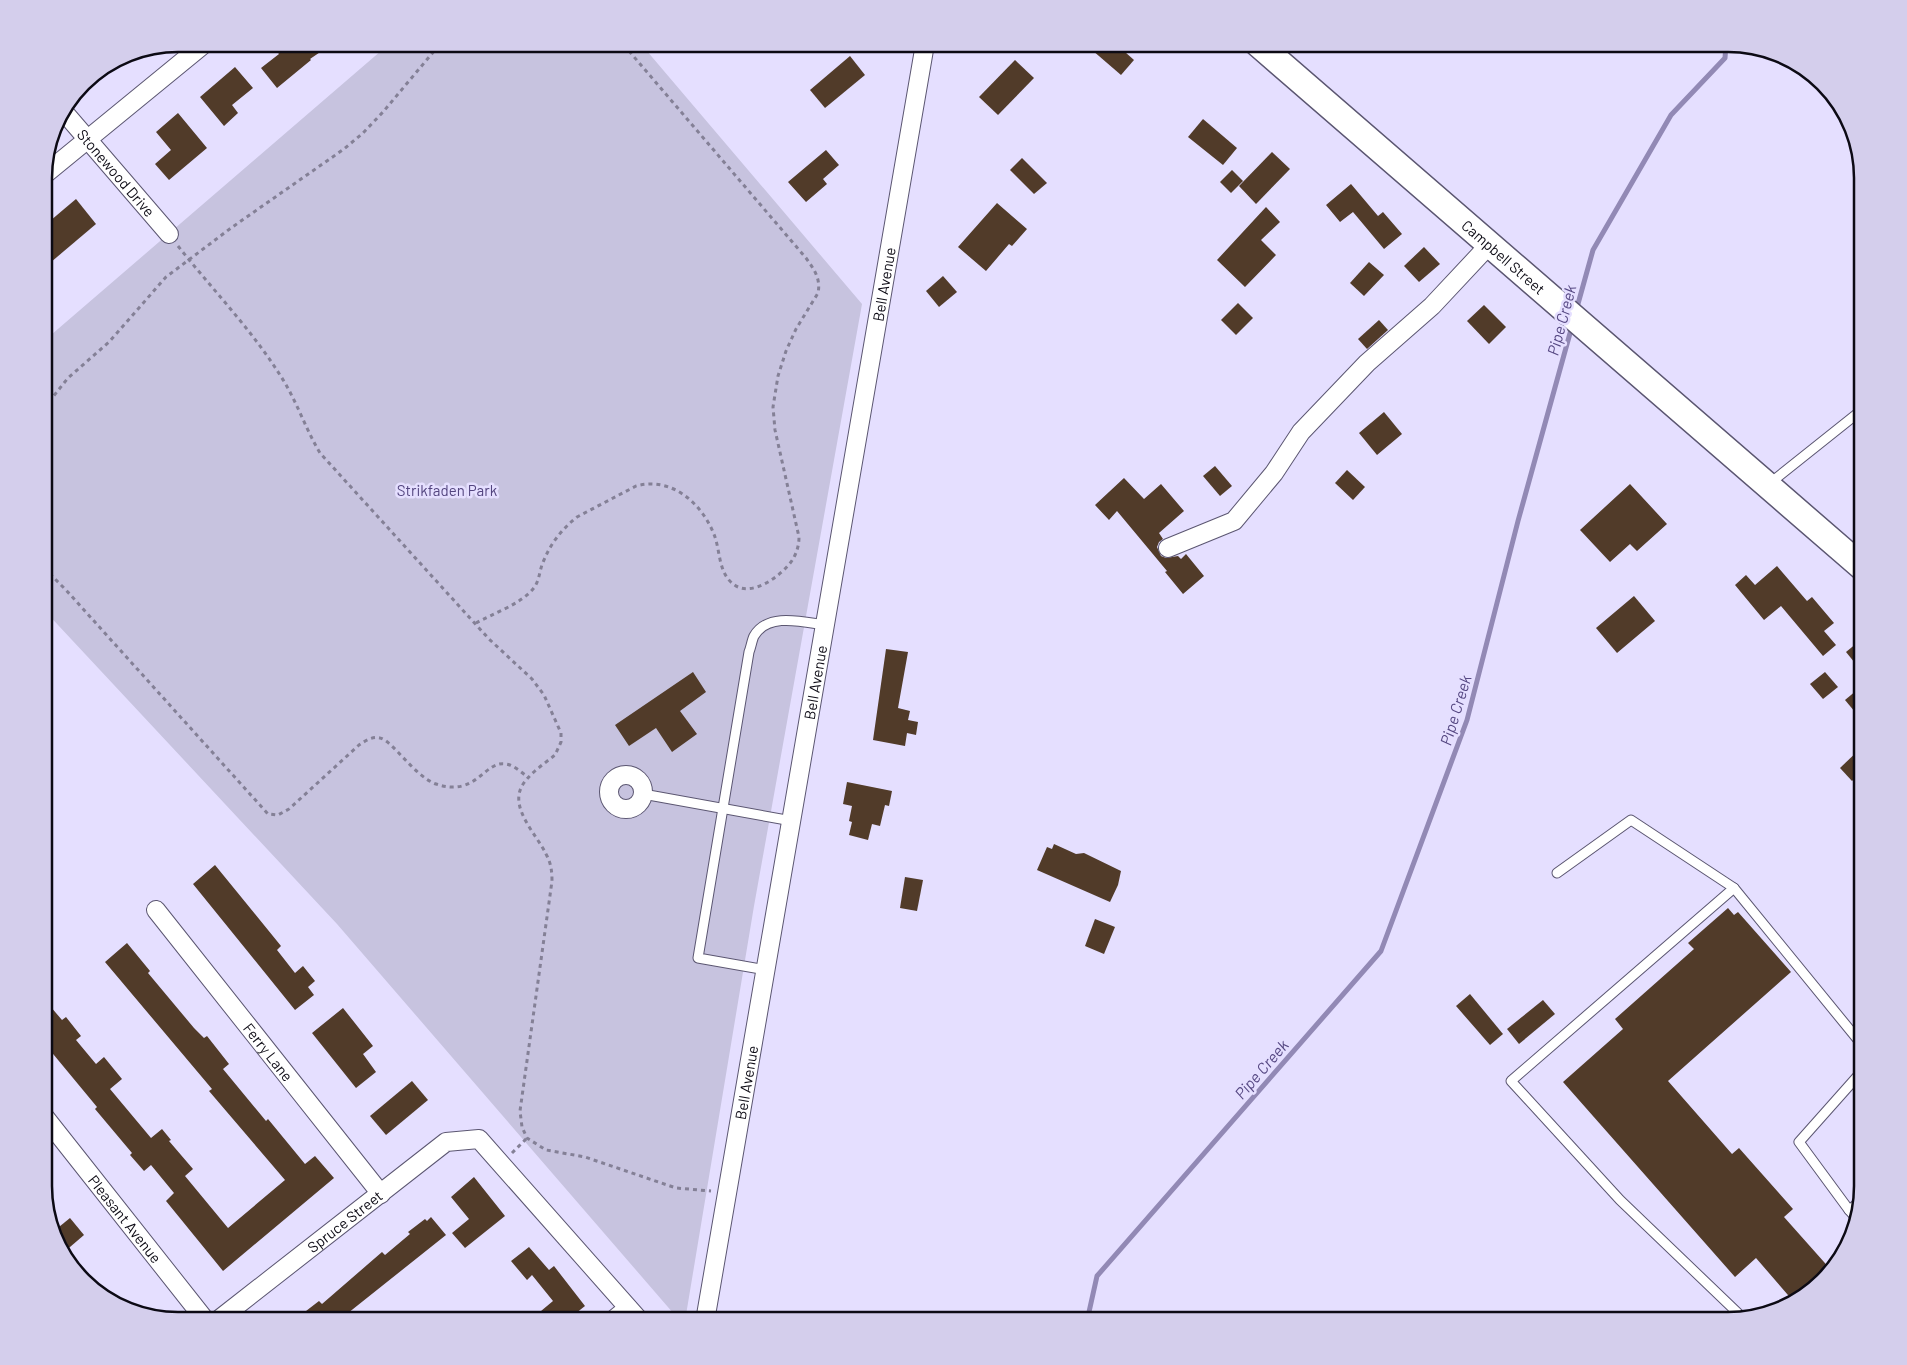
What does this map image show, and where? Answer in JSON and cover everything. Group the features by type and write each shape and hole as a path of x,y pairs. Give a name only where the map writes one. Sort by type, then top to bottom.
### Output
{"street":[{"name":"Campbell Street","path":"1268,52 1556,303 1769,484 1854,560"},
{"path":"53,167 193,53"},
{"name":"Bell Avenue","path":"707,1312 924,53"},
{"name":"Stonewood Drive","path":"68,117 169,234"},
{"path":"1168,548 1234,521 1274,473 1301,432 1367,363 1432,306 1490,244"},
{"name":"Ferry Lane","path":"156,910 381,1194"},
{"name":"Pleasant Avenue","path":"53,1127 199,1312"},
{"name":"Spruce Street","path":"229,1312 446,1142 479,1139 628,1308"},
{"path":"623,1312 628,1308 632,1312"}],"lane":[{"path":"1769,484 1854,416"},
{"path":"766,970 698,958 749,652 754,636 766,625 775,621 825,625"},
{"path":"643,794 792,820"},
{"path":"1557,873 1631,820 1734,888 1854,1035"},
{"path":"1734,888 1511,1081 1620,1200 1736,1312"},
{"path":"1852,1208 1850,1210 1800,1142 1854,1080"}],"path":[{"path":"53,397 68,378 109,342 166,277 363,133 384,112 433,53"},
{"path":"476,623 524,598 532,590 538,582 543,561 552,545 569,523 643,484 660,484 693,501 715,537 724,573 733,585 740,588 755,587 772,578 792,560 799,544 775,430 773,407 778,376 786,352 796,328 820,287 817,274 806,258 630,53"},
{"path":"169,234 253,337 282,377 320,453 489,639 532,679 544,695 558,724 562,738 559,749 522,786 518,798 524,816 547,856 551,868 552,881 520,1111 522,1127 527,1138 546,1150 585,1157 676,1188 690,1191 728,1192"},
{"path":"53,577 268,814 278,815 289,808 359,745 374,737 384,739 418,774 437,784 464,786 472,783 494,766 504,763 514,767 529,778"}],"green space":[{"name":"Strikfaden Park","path":"379,53 648,53 862,304 754,906 686,1312 672,1312 337,924 53,620 53,333"}],"building":[{"path":"1095,52 1125,52 1134,60 1121,75"},
{"path":"319,53 277,88 261,68 279,54"},
{"path":"850,56 865,75 825,108 810,90"},
{"path":"1015,60 1034,78 998,115 979,97"},
{"path":"235,67 253,88 232,105 238,113 224,126 200,97"},
{"path":"178,113 207,148 169,180 155,164 171,150 156,132"},
{"path":"1203,119 1237,148 1223,165 1188,137"},
{"path":"826,150 839,165 823,179 827,184 806,202 788,182"},
{"path":"1272,152 1290,169 1256,204 1239,186"},
{"path":"1022,158 1047,183 1034,194 1010,170"},
{"path":"1232,170 1243,181 1231,193 1220,182"},
{"path":"1351,184 1378,216 1383,212 1402,234 1384,249 1353,212 1340,222 1326,205"},
{"path":"76,199 96,224 53,260 53,218"},
{"path":"997,203 1027,229 1012,246 1009,244 986,271 958,247"},
{"path":"1266,207 1280,222 1261,240 1276,255 1245,287 1217,260"},
{"path":"1424,247 1440,264 1419,282 1404,266"},
{"path":"1369,262 1384,275 1364,296 1350,283"},
{"path":"943,276 957,292 939,307 926,291"},
{"path":"1238,303 1253,318 1236,335 1221,320"},
{"path":"1484,305 1506,327 1489,344 1467,321"},
{"path":"1379,320 1388,330 1367,349 1358,339"},
{"path":"1384,412 1402,434 1377,455 1359,433"},
{"path":"1215,466 1232,486 1220,496 1203,476"},
{"path":"1347,470 1365,487 1353,500 1335,483"},
{"path":"1124,478 1144,499 1161,484 1184,511 1159,533 1163,539 1157,547 1161,556 1166,558 1178,556 1181,559 1186,554 1204,576 1183,594 1165,572 1167,571 1117,511 1109,520 1095,505"},
{"path":"1630,484 1667,524 1637,551 1630,544 1610,562 1580,530"},
{"path":"1777,566 1807,601 1812,597 1834,623 1824,631 1836,645 1823,656 1781,606 1764,620 1735,585 1746,575 1755,585"},
{"path":"1634,596 1655,621 1617,653 1596,628"},
{"path":"1854,645 1854,662 1846,652"},
{"path":"886,649 908,652 898,708 910,711 908,720 918,722 916,735 907,733 905,746 873,740"},
{"path":"693,672 706,692 680,711 697,734 672,752 656,728 629,746 615,725"},
{"path":"1825,672 1838,687 1823,699 1810,684"},
{"path":"1854,692 1854,711 1845,700"},
{"path":"1854,755 1854,779 1852,781 1840,768"},
{"path":"847,782 892,791 889,806 885,805 880,826 872,824 868,840 849,835 852,822 849,821 852,806 843,804"},
{"path":"1054,844 1076,854 1084,853 1121,871 1118,885 1110,902 1037,870 1047,847 1052,849"},
{"path":"215,865 281,946 277,950 295,973 303,966 315,981 308,987 314,995 295,1010 193,884"},
{"path":"905,877 923,880 917,911 900,908"},
{"path":"1728,908 1734,915 1738,912 1791,972 1668,1081 1732,1154 1739,1148 1793,1209 1784,1217 1827,1265 1812,1281 1789,1297 1756,1258 1735,1277 1563,1082 1623,1029 1615,1019 1694,949 1688,943"},
{"path":"1095,919 1115,927 1104,954 1085,946"},
{"path":"127,943 150,971 148,973 194,1028 204,1038 207,1036 229,1064 223,1069 266,1121 268,1119 305,1164 315,1156 334,1178 223,1271 166,1201 174,1193 151,1165 144,1171 130,1155 132,1153 95,1109 97,1107 53,1054 53,1010 62,1020 66,1017 81,1036 76,1040 96,1064 104,1057 122,1079 110,1089 151,1138 162,1129 171,1140 169,1141 193,1169 185,1176 228,1228 285,1180 209,1091 212,1089 105,962"},
{"path":"1470,994 1503,1034 1490,1045 1456,1006"},
{"path":"1543,1000 1555,1014 1519,1044 1507,1029"},
{"path":"343,1008 373,1046 363,1054 376,1072 356,1088 312,1033"},
{"path":"412,1081 428,1100 386,1135 370,1116"},
{"path":"474,1177 505,1216 465,1248 452,1233 469,1219 451,1197"},
{"path":"431,1217 446,1235 349,1312 305,1312 319,1301 322,1304 382,1252 385,1255 410,1234 408,1232 425,1219 427,1221"},
{"path":"70,1218 84,1235 69,1248 59,1227"},
{"path":"529,1247 549,1270 554,1266 585,1306 577,1312 540,1312 553,1301 532,1275 527,1280 511,1261"}],"waterway":[{"name":"Pipe Creek","path":"1576,311 1593,250 1671,115 1725,58 1725,52"},
{"name":"Pipe Creek","path":"1089,1312 1097,1276 1381,951 1467,720 1518,521 1572,326"}]}
